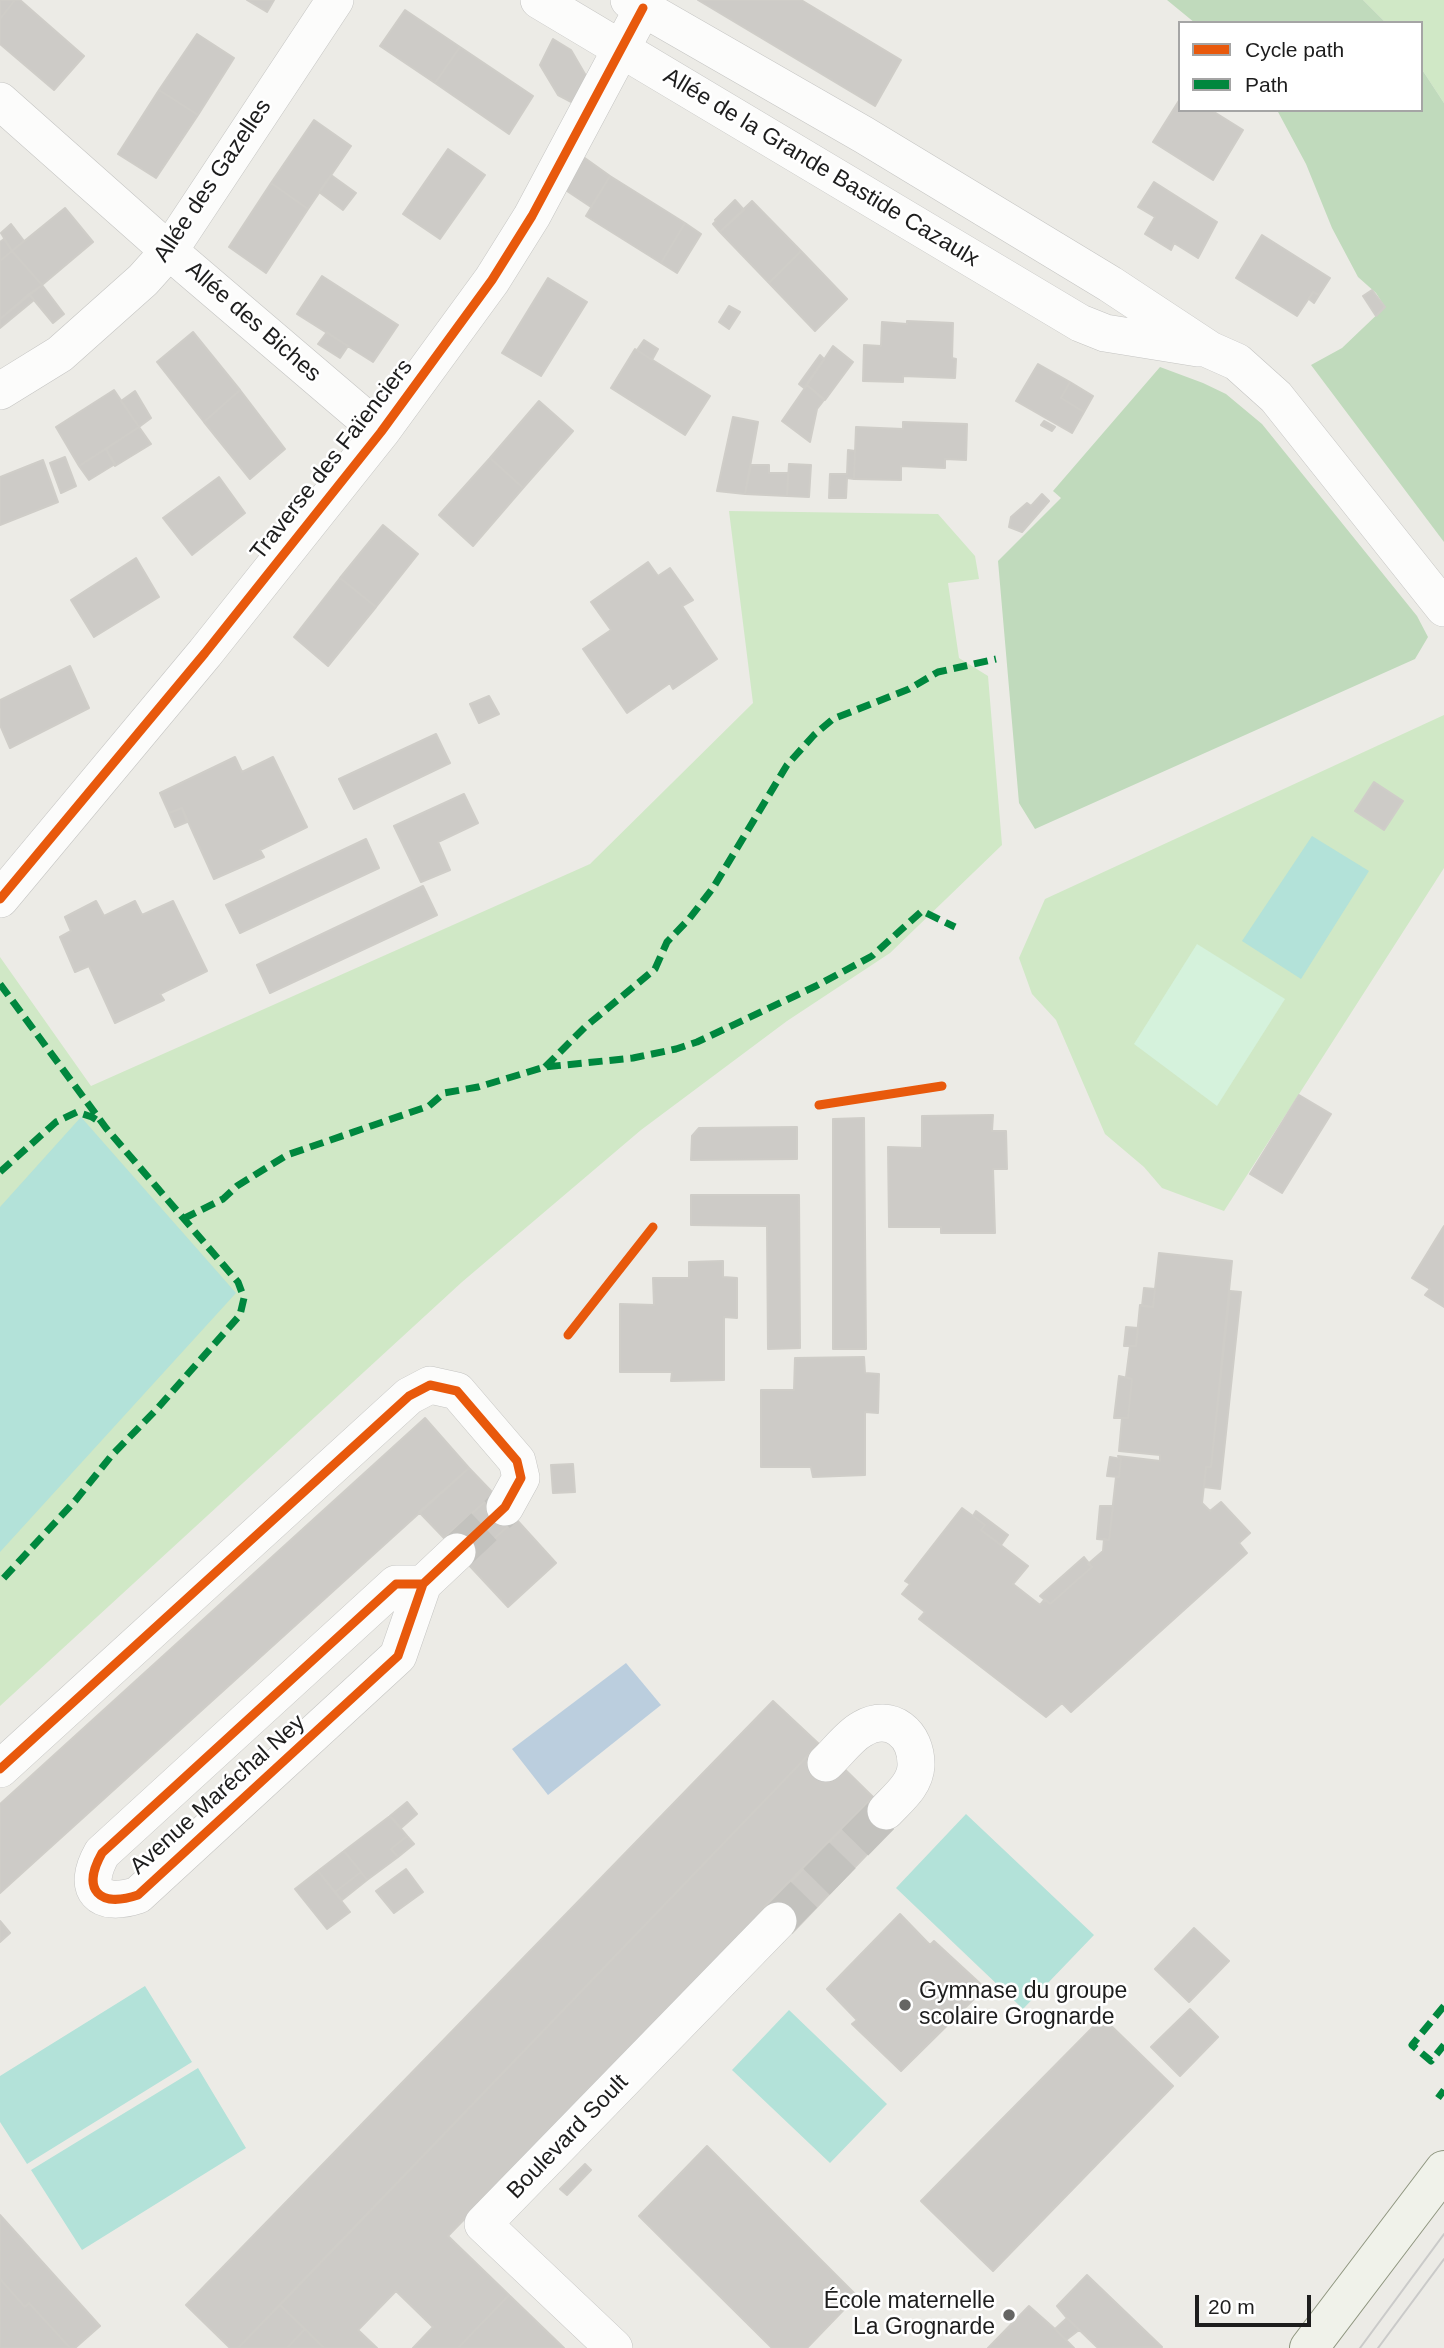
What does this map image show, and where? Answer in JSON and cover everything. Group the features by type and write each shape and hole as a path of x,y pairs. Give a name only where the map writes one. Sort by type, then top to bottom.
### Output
{"street":[{"name":"Allée des Gazelles","path":"0,391 60,354 143,280 169,251 335,0"},
{"name":"Allée de la Grande Bastide Cazaulx","path":"539,0 1080,323 1105,333 1224,356"},
{"name":"Allée de la Grande Bastide Cazaulx","path":"636,4 864,135 1224,356"},
{"name":"Traverse des Faïenciers","path":"0,899 205,653 381,432 492,280 533,216 622,49 636,4"},
{"name":"Allée des Biches","path":"0,101 169,251 381,432"},
{"path":"1105,333 1110,285"},
{"path":"1224,356 1276,397 1444,608"},
{"path":"0,1769 409,1396 420,1390 430,1385 457,1391 517,1461 521,1478 505,1507"},
{"name":"Avenue Maréchal Ney","path":"423,1584 396,1584 102,1853 92,1870 93,1885 105,1898 120,1901 138,1895 398,1656 423,1584 457,1552"},
{"path":"827,1763 860,1729 881,1721 900,1727 912,1746 916,1767 909,1786 886,1811"},
{"name":"Boulevard Soult","path":"614,2348 483,2224 778,1921"},
{"path":"1309,2348 1444,2170"}],"green space":[{"path":"1167,0 1363,0 1384,21 1193,21"},
{"path":"1363,0 1444,0 1444,103 1423,71 1423,21 1384,21"},
{"path":"1423,71 1444,103 1444,542 1311,365 1342,348 1385,307 1376,293 1358,277 1332,228 1306,164 1278,112 1423,112"},
{"path":"1160,367 1226,394 1262,424 1417,616 1428,637 1415,659 1035,829 1019,803 998,561 1061,498 1053,491"},
{"path":"729,511 938,514 975,556 979,579 948,583 959,658 988,676 1002,845 890,953 787,1021 641,1130 462,1282 0,1706 0,957 91,1086 590,864 753,703"},
{"path":"1444,715 1444,868 1224,1211 1162,1188 1144,1167 1105,1134 1056,1020 1032,994 1019,958 1045,899"},
{"path":"1197,944 1285,999 1217,1106 1134,1044"}],"shaded area":[{"path":"1312,836 1369,871 1301,979 1242,941"},
{"path":"81,1117 236,1293 0,1552 0,1207"},
{"path":"626,1663 661,1705 548,1795 512,1749"},
{"path":"966,1814 1094,1935 1023,2009 896,1888"},
{"path":"145,1986 192,2062 27,2164 0,2122 0,2076"},
{"path":"789,2010 887,2104 830,2163 732,2070"},
{"path":"198,2068 246,2148 82,2250 31,2170"}],"building":[{"path":"0,0 15,0 0,19"},
{"path":"15,0 20,0 84,56 54,90 0,44 0,19"},
{"path":"247,0 274,0 267,12"},
{"path":"698,0 801,0 901,60 875,106"},
{"path":"405,10 460,47 435,83 380,46"},
{"path":"197,34 234,58 198,115 159,90"},
{"path":"553,39 571,50 589,81 577,105 558,95 540,65"},
{"path":"460,47 533,96 509,134 435,83"},
{"path":"159,90 198,115 156,178 118,154"},
{"path":"1178,102 1178,112 1214,112 1243,130 1213,180 1153,142"},
{"path":"314,120 351,146 308,209 271,183"},
{"path":"448,149 485,175 440,239 403,214"},
{"path":"582,156 610,176 591,207 564,189"},
{"path":"331,175 356,193 343,210 319,192"},
{"path":"610,176 685,223 661,263 586,216"},
{"path":"1154,182 1217,222 1198,258 1174,243 1171,250 1145,234 1155,217 1138,207"},
{"path":"271,183 308,209 266,273 229,247"},
{"path":"735,200 744,210 720,232 713,224"},
{"path":"752,201 801,251 769,283 720,232"},
{"path":"65,208 93,242 42,285 12,251"},
{"path":"685,223 701,234 677,273 661,263"},
{"path":"11,224 24,241 12,251 1,233"},
{"path":"1262,235 1330,278 1319,295 1313,292 1297,316 1236,278"},
{"path":"4,239 12,251 0,261 0,242"},
{"path":"12,251 42,285 0,319 0,261"},
{"path":"801,251 847,299 815,331 769,283"},
{"path":"322,276 398,325 373,362 297,314"},
{"path":"548,278 587,302 541,376 502,353"},
{"path":"42,285 64,314 53,323 29,294"},
{"path":"1372,290 1385,307 1376,316 1363,296"},
{"path":"1313,292 1319,295 1314,303 1309,299"},
{"path":"29,294 34,300 0,328 0,319"},
{"path":"729,306 740,312 729,329 719,322"},
{"path":"907,321 953,323 952,358 956,359 955,378 903,376 903,382 863,381 864,345 881,346 882,322 907,324"},
{"path":"193,332 240,390 204,422 157,362"},
{"path":"327,332 348,346 340,358 318,344"},
{"path":"644,340 658,349 652,360 637,350"},
{"path":"833,346 853,362 825,400 807,385"},
{"path":"635,349 710,396 685,435 611,388"},
{"path":"820,355 824,359 804,388 799,384"},
{"path":"1038,364 1070,382 1061,398 1084,412 1072,433 1016,401"},
{"path":"1070,382 1093,396 1084,412 1061,398"},
{"path":"807,385 824,400 817,409 810,442 782,421"},
{"path":"114,390 139,427 79,466 56,427"},
{"path":"240,390 285,449 250,479 204,422"},
{"path":"135,391 151,418 139,427 121,401"},
{"path":"539,401 573,431 523,488 490,458"},
{"path":"733,417 758,422 745,494 717,491"},
{"path":"1044,421 1055,427 1052,431 1041,425"},
{"path":"903,422 967,424 966,460 945,459 945,468 901,466 901,480 854,479 856,427 903,429"},
{"path":"139,427 151,444 115,466 106,449"},
{"path":"106,449 115,464 89,480 79,466"},
{"path":"848,450 855,451 854,479 847,478 846,498 829,498 830,474 847,474"},
{"path":"65,457 76,486 61,493 50,463"},
{"path":"490,458 523,488 473,546 439,515"},
{"path":"43,460 58,502 0,525 0,477"},
{"path":"789,464 811,465 809,497 787,496"},
{"path":"751,465 769,465 769,473 788,473 787,496 745,494"},
{"path":"219,477 245,513 192,555 163,518"},
{"path":"1042,494 1049,501 1022,532 1009,527 1011,517 1027,503 1031,506"},
{"path":"383,525 418,554 376,607 340,578"},
{"path":"136,558 159,597 94,637 71,600"},
{"path":"648,562 658,576 670,568 693,600 682,606 717,659 673,689 670,683 627,713 583,649 611,630 591,602"},
{"path":"340,578 376,607 328,666 294,637"},
{"path":"70,666 89,708 10,748 0,725 0,700"},
{"path":"489,696 499,714 479,723 470,704"},
{"path":"436,734 450,763 354,809 339,779"},
{"path":"235,757 242,772 273,757 307,827 260,850 264,857 214,879 182,808 169,813 160,793"},
{"path":"1374,782 1403,801 1384,830 1355,811"},
{"path":"464,794 478,823 438,842 450,870 421,882 394,826"},
{"path":"182,808 187,822 175,827 169,813"},
{"path":"366,839 379,868 240,933 226,905"},
{"path":"423,886 437,915 270,993 257,965"},
{"path":"96,901 104,916 135,901 142,915 173,901 207,971 160,994 164,1000 115,1023 89,966 75,972 60,937 71,931 65,917"},
{"path":"1299,1095 1331,1114 1282,1193 1250,1174"},
{"path":"993,1115 992,1131 1006,1131 1007,1169 993,1169 995,1233 941,1233 941,1227 889,1227 888,1147 922,1148 922,1116"},
{"path":"864,1118 866,1349 833,1349 833,1119"},
{"path":"797,1127 797,1159 691,1160 692,1136 699,1128"},
{"path":"691,1195 799,1195 800,1348 768,1349 767,1226 691,1225"},
{"path":"1444,1226 1444,1307 1425,1295 1430,1289 1412,1278"},
{"path":"1159,1253 1232,1261 1211,1467 1206,1467 1202,1503 1210,1511 1221,1502 1250,1533 1239,1543 1247,1553 1071,1712 1062,1703 1046,1717 919,1619 925,1612 902,1594 910,1584 905,1581 962,1508 985,1525 981,1530 1028,1566 1013,1584 1040,1605 1045,1599 1050,1604 1092,1567 1088,1564 1103,1551 1104,1539 1109,1540 1116,1477 1119,1477 1121,1459 1118,1456 1160,1461 1160,1455 1119,1451 1122,1418 1128,1418 1132,1379 1126,1377 1130,1346 1136,1346 1140,1305 1153,1307"},
{"path":"723,1261 723,1277 737,1278 737,1318 724,1317 724,1380 671,1381 672,1372 620,1372 620,1304 654,1305 653,1278 689,1278 689,1262"},
{"path":"1144,1288 1155,1289 1153,1307 1142,1306"},
{"path":"1230,1291 1241,1292 1220,1489 1204,1487 1206,1467 1211,1467"},
{"path":"1126,1327 1138,1328 1136,1346 1124,1346"},
{"path":"864,1357 865,1373 879,1374 878,1413 865,1412 865,1475 813,1477 811,1467 761,1467 761,1390 794,1390 795,1358"},
{"path":"1119,1376 1132,1379 1128,1418 1114,1418"},
{"path":"425,1418 469,1468 0,1893 0,1804"},
{"path":"1110,1457 1121,1459 1119,1477 1107,1476"},
{"path":"573,1464 575,1492 553,1493 551,1465"},
{"path":"469,1468 494,1494 444,1538 419,1512"},
{"path":"494,1494 516,1519 467,1563 444,1538"},
{"path":"1100,1506 1113,1506 1109,1540 1097,1539"},
{"path":"976,1511 1008,1535 1001,1545 981,1530 985,1525 973,1516"},
{"path":"516,1519 556,1563 508,1607 467,1563"},
{"path":"1084,1557 1092,1567 1050,1604 1040,1596"},
{"path":"773,1701 819,1744 238,2348 230,2348 186,2305"},
{"path":"819,1744 873,1797 448,2236 509,2295 458,2348 413,2348 433,2327 396,2291 358,2330 377,2348 324,2348 280,2305"},
{"path":"873,1797 898,1822 792,1933 764,1907"},
{"path":"407,1802 417,1814 401,1828 390,1816"},
{"path":"390,1816 407,1836 391,1849 398,1857 367,1880 344,1851"},
{"path":"407,1836 414,1844 398,1857 391,1849"},
{"path":"344,1851 361,1872 335,1892 318,1871"},
{"path":"406,1869 423,1892 394,1913 376,1891"},
{"path":"318,1871 350,1912 327,1929 295,1889"},
{"path":"361,1872 367,1880 342,1900 335,1892"},
{"name":"Gymnase du groupe scolaire Grognarde","path":"900,1914 930,1945 934,1941 985,1988 901,2071 852,2024 857,2020 827,1989"},
{"path":"0,1921 10,1933 0,1942"},
{"path":"1194,1928 1229,1961 1189,2002 1155,1969"},
{"path":"1190,2009 1218,2037 1180,2076 1151,2047"},
{"path":"1100,2015 1173,2086 993,2271 921,2201 1100,2020"},
{"path":"707,2146 857,2296 807,2348 772,2348 639,2216"},
{"path":"585,2164 591,2170 567,2195 560,2189"},
{"path":"0,2215 100,2326 75,2348 70,2348 29,2303 25,2307 0,2279"},
{"path":"1087,2275 1162,2347 1098,2348 1057,2306"},
{"path":"0,2279 25,2307 29,2303 70,2348 0,2348"},
{"path":"509,2295 564,2348 458,2348"},
{"path":"280,2305 305,2329 287,2348 238,2348"},
{"path":"1029,2306 1055,2329 1074,2348 988,2348"},
{"path":"1067,2318 1079,2330 1066,2340 1055,2329"},
{"path":"305,2329 324,2348 287,2348"}],"tunnel":[{"path":"457,1552 505,1507"},
{"path":"778,1921 886,1811"}],"tram line":[{"path":"1360,2348 1444,2234"},
{"path":"1378,2348 1444,2259"}],"marked path":[{"path":"545,1067 585,1027 655,969 667,942 713,888 787,765 814,735 833,719 909,689 938,672 996,659"},
{"path":"183,1219 223,1199 237,1186 287,1155 429,1106 444,1093 478,1087 545,1067 633,1058 697,1042 816,986 872,956 922,911 955,927"},
{"path":"0,984 106,1128 238,1282 244,1298 240,1315 0,1582"},
{"path":"0,1172 56,1122 77,1112 98,1121"},
{"path":"1444,2006 1412,2045 1431,2061 1444,2045"},
{"path":"1438,2098 1444,2090"}],"cycle path":[{"path":"0,899 205,653 381,432 492,280 532,216 643,8"},
{"path":"819,1105 942,1086"},
{"path":"568,1335 653,1227"},
{"path":"0,1769 409,1396 430,1385 457,1391 517,1461 521,1478 505,1507 423,1584 398,1656 138,1895 113,1899 98,1893 93,1877 102,1853 396,1584 423,1584"}],"place":[{"name":"Gymnase du groupe scolaire Grognarde","path":"905,2005"},
{"name":"École maternelle La Grognarde","path":"1009,2315"}]}
